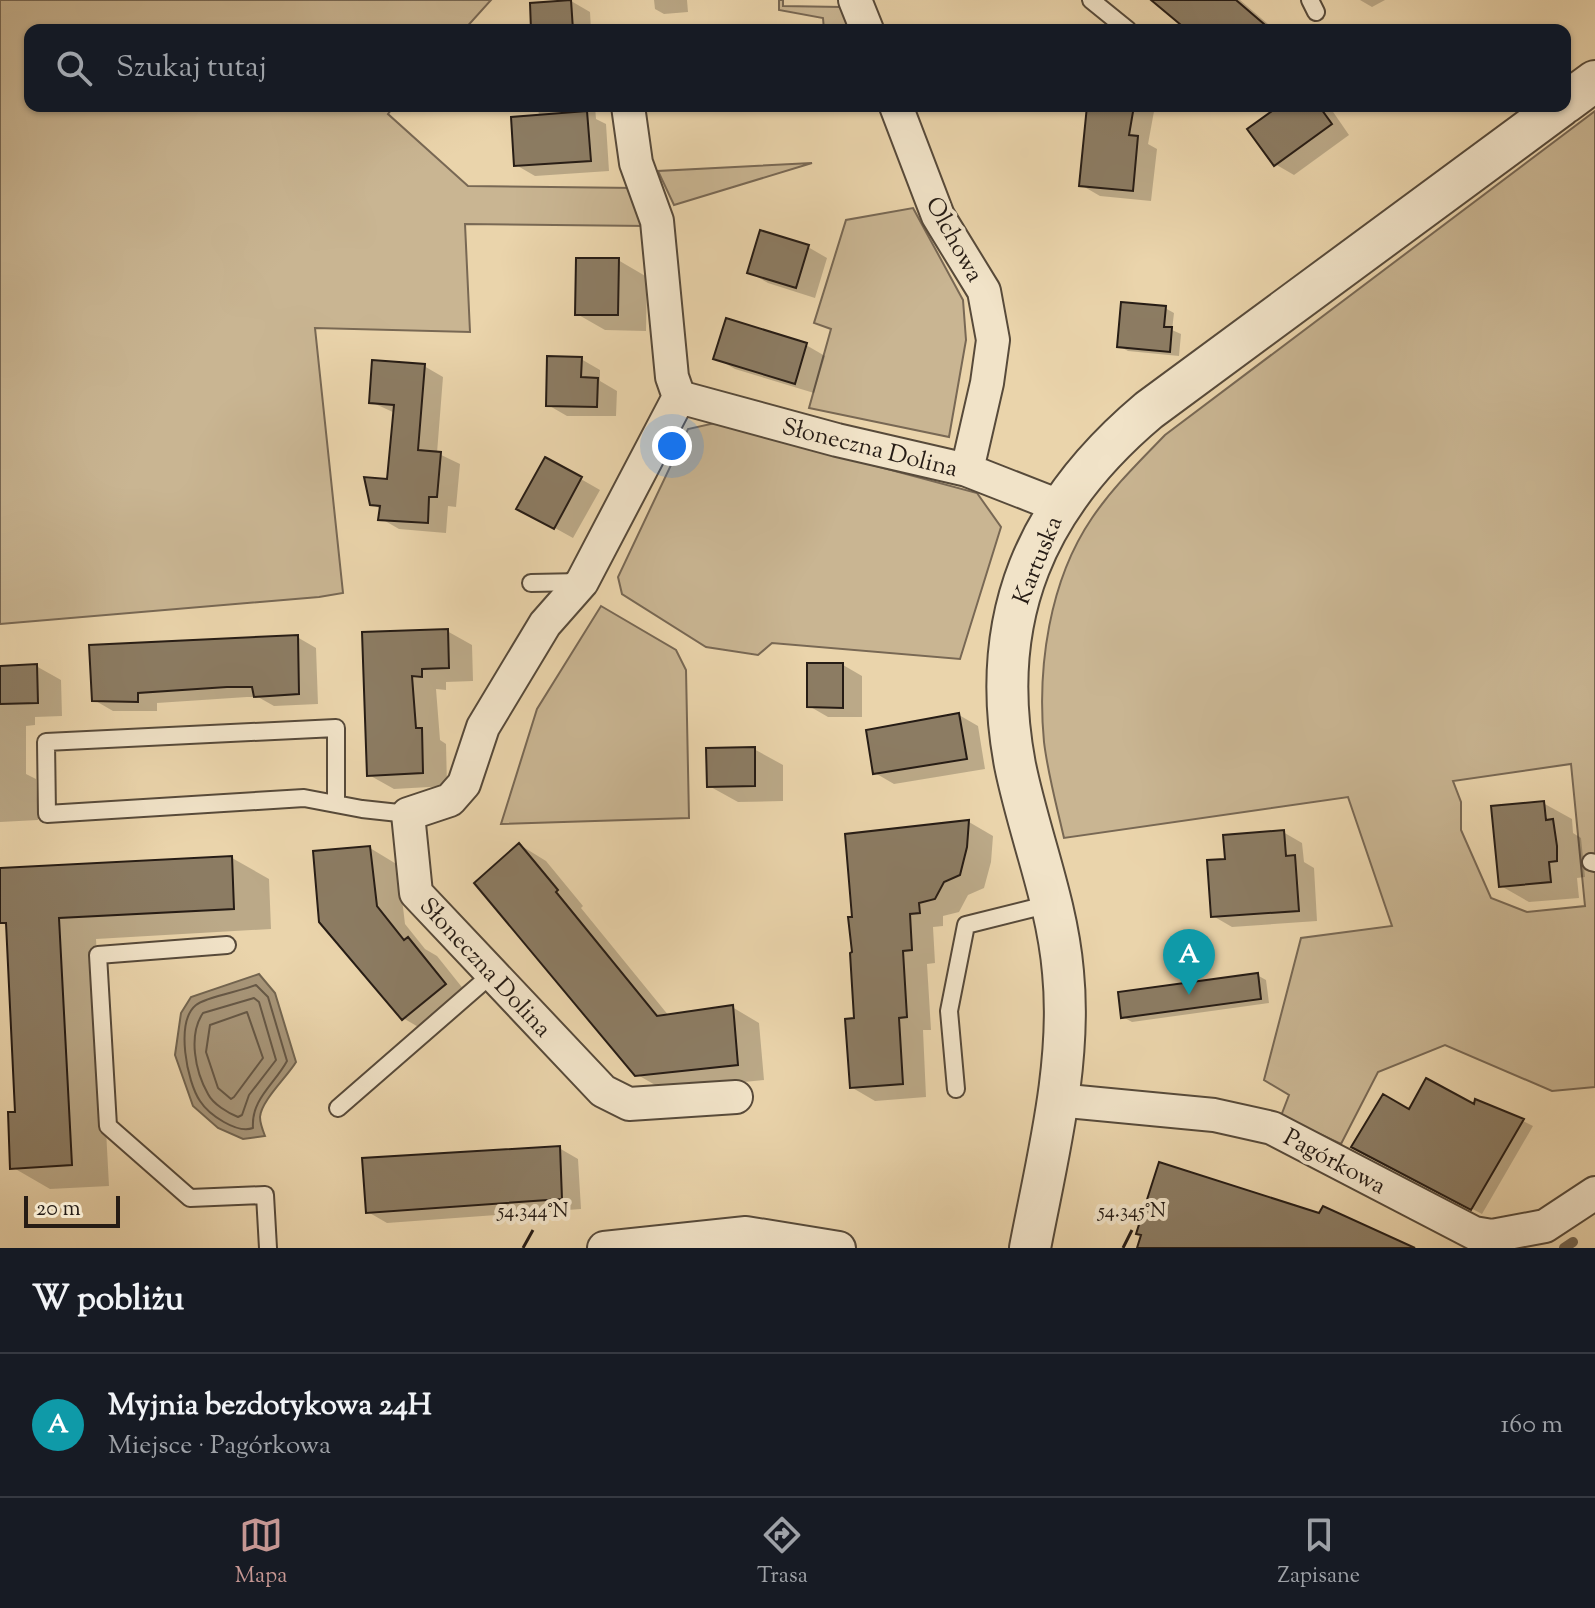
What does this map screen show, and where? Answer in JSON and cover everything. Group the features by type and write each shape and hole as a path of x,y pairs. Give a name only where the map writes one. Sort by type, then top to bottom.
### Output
{"street":[{"path":"855,0 865,24"},
{"name":"Kartuska","path":"1571,99 1595,81"},
{"path":"408,814 450,800 464,784 483,727 545,624 582,582 679,397 672,377 657,221 636,163 629,112"},
{"name":"Olchowa","path":"898,112 938,216 984,291 993,340 987,383 967,470"},
{"name":"Kartuska","path":"1030,1248 1057,1100 1065,1013 1060,941 1015,766 1009,718 1008,670 1013,623 1023,581 1039,542 1059,506 1102,453 1149,410 1553,112"},
{"name":"Słoneczna Dolina","path":"679,397 837,440 967,470 1059,506"},
{"name":"Słoneczna Dolina","path":"408,814 416,893 603,1091 629,1104 736,1097"},
{"name":"Pagórkowa","path":"1057,1100 1214,1115 1272,1128 1474,1233 1492,1236 1545,1226 1595,1193"},
{"path":"604,1248 746,1233 839,1248"}],"lane":[{"path":"1091,0 1121,24"},
{"path":"531,583 582,582"},
{"path":"336,804 336,728 46,742 47,814 304,798 336,804 408,814"},
{"path":"956,1089 949,1011 966,925 1050,904"},
{"path":"227,945 98,955 108,1126 190,1198 265,1195 268,1248"},
{"path":"338,1108 492,974"}],"shaded area":[{"path":"0,0 491,0 469,24 24,24 24,112 390,112 388,114 468,186 636,188 647,226 465,224 470,332 315,328 343,593 0,624"},
{"path":"779,0 783,0 783,6 841,7 847,24 824,24 823,18 779,10"},
{"path":"1595,111 1595,1087 1552,1091 1445,1045 1378,1072 1341,1144 1281,1116 1289,1095 1264,1080 1301,938 1392,926 1348,797 1064,838 1048,767 1042,714 1045,655 1056,597 1065,569 1092,518 1117,485 1165,435","holes":["1571,764 1585,906 1527,912 1491,898 1461,830 1461,802 1453,781"]},
{"path":"812,163 674,205 658,171"},
{"path":"913,208 963,300 966,340 949,437 809,408 831,329 814,323 846,220"},
{"path":"715,423 977,493 1001,527 960,659 772,643 758,655 706,647 622,594 618,577 688,429"},
{"path":"601,606 676,650 686,670 689,818 501,824 537,709"}],"water":[{"path":"259,974 275,993 296,1062 261,1111 265,1136 243,1139 218,1128 193,1106 175,1055 181,1013 191,997"}],"building":[{"path":"571,0 573,24 531,24 530,3"},
{"path":"1151,0 1236,0 1264,24 1180,24"},
{"path":"587,112 591,161 514,166 511,117"},
{"path":"1086,112 1133,112 1129,135 1138,136 1133,191 1079,186"},
{"path":"1271,112 1323,112 1332,124 1274,166 1247,129"},
{"path":"760,230 809,245 796,288 747,273"},
{"path":"576,258 619,258 618,315 575,315"},
{"path":"1121,302 1166,306 1164,327 1172,327 1170,352 1117,347"},
{"path":"726,318 807,343 795,384 713,359"},
{"path":"547,356 582,357 581,377 598,378 597,407 546,406"},
{"path":"372,360 425,364 418,450 441,452 437,497 429,497 428,523 378,520 380,506 370,505 364,477 387,479 394,405 369,403"},
{"path":"545,457 582,477 554,529 516,509"},
{"path":"448,629 449,668 422,669 422,677 412,676 416,728 422,728 423,773 367,776 362,632"},
{"path":"298,635 299,694 254,697 252,687 227,687 138,693 138,702 92,701 89,645"},
{"path":"807,663 843,663 843,708 807,707"},
{"path":"37,664 38,703 0,704 0,666"},
{"path":"959,713 967,759 873,774 866,730"},
{"path":"755,747 755,786 707,787 706,748"},
{"path":"1544,801 1546,820 1553,819 1557,846 1557,861 1549,862 1551,882 1499,887 1491,806"},
{"path":"969,820 960,875 944,882 935,899 919,903 920,913 910,914 912,950 903,951 907,1017 899,1018 903,1084 850,1088 845,1019 854,1018 848,917 852,917 845,834"},
{"path":"1284,830 1286,856 1295,855 1299,911 1211,917 1207,860 1225,859 1223,835"},
{"path":"519,843 657,1016 733,1005 738,1065 635,1076 474,883"},
{"path":"370,846 377,906 404,940 408,937 446,984 402,1020 319,922 313,851"},
{"path":"232,856 234,909 59,918 72,1165 10,1169 8,1112 15,1112 6,923 0,923 0,868"},
{"path":"1258,973 1261,999 1121,1018 1118,992"},
{"path":"1426,1078 1474,1104 1475,1099 1524,1119 1471,1210 1351,1147 1383,1094 1409,1109"},
{"path":"560,1146 562,1199 366,1213 362,1158"},
{"path":"1159,1162 1319,1213 1323,1206 1415,1248 1137,1248 1141,1235 1136,1234"}],"waterway":[{"path":"1564,1248 1573,1242"}],"place":[{"name":"Myjnia bezdotykowa 24H","path":"1189,995"}]}
